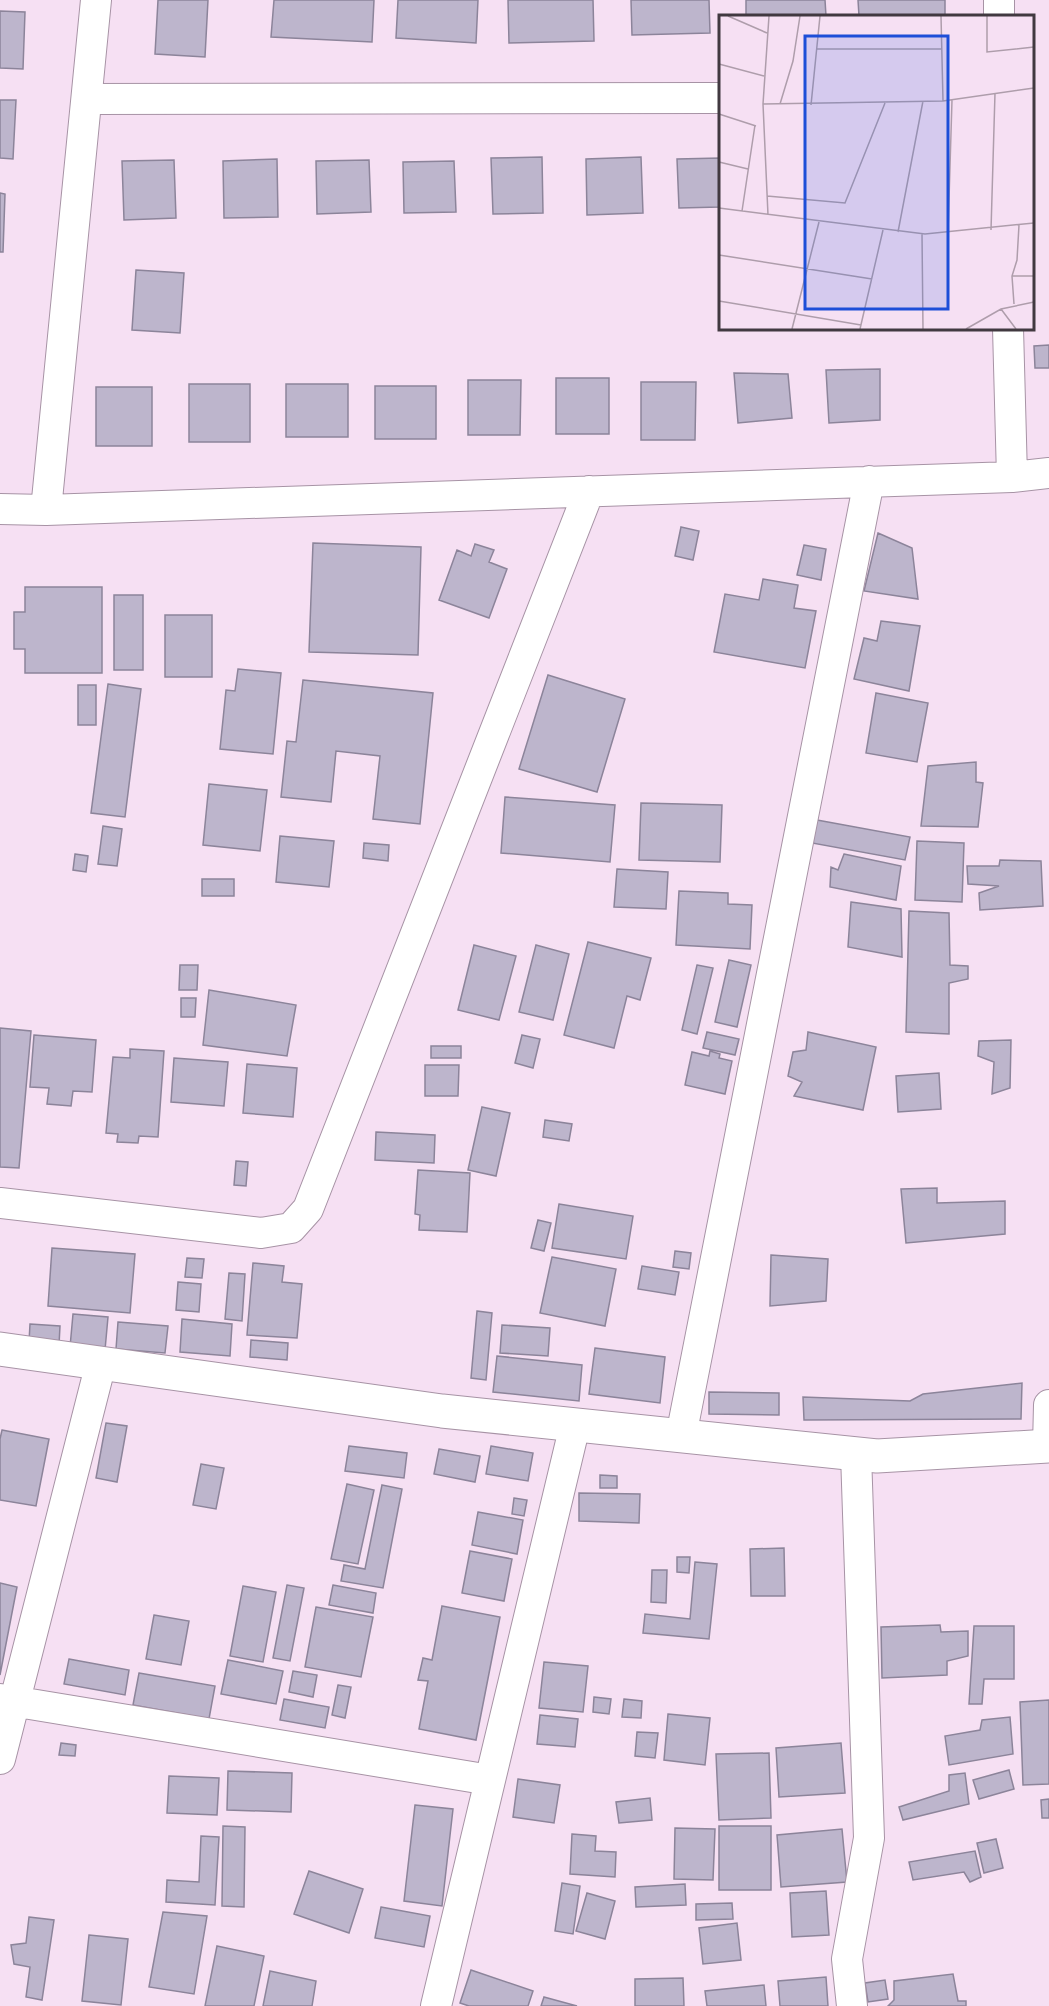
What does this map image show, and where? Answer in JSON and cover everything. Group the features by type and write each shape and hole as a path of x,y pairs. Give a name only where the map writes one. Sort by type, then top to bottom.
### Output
{"street":[{"path":"46,510 96,0"},
{"path":"87,99 719,98"},
{"path":"1008,330 1012,477"},
{"path":"0,509 46,510 1012,477 1049,473"},
{"path":"681,1436 869,481"},
{"path":"0,1203 261,1233 291,1228 308,1209 589,491"},
{"path":"0,1349 442,1411 877,1456 1048,1446 1049,1405"},
{"path":"0,1759 7,1700 101,1363"},
{"path":"436,2006 575,1425"},
{"path":"852,2006 847,1959 869,1838 856,1454"},
{"path":"7,1700 490,1780"}],"building":[{"path":"158,0 208,0 205,57 155,54"},
{"path":"274,0 374,0 372,42 271,37"},
{"path":"398,0 478,0 476,43 396,38"},
{"path":"508,0 593,0 594,41 509,43"},
{"path":"631,0 709,0 710,33 632,35"},
{"path":"746,0 825,0 826,15 746,15"},
{"path":"858,0 945,0 945,15 859,15"},
{"path":"0,11 25,12 23,69 0,68"},
{"path":"0,100 16,100 13,159 0,158"},
{"path":"542,157 543,213 493,214 491,158"},
{"path":"641,157 643,213 587,215 586,159"},
{"path":"719,158 719,207 679,208 677,159"},
{"path":"277,159 278,217 224,218 223,161"},
{"path":"174,160 176,218 124,220 122,161"},
{"path":"369,160 371,212 317,214 316,161"},
{"path":"454,161 456,212 404,213 403,162"},
{"path":"0,193 5,194 3,252 0,252"},
{"path":"136,270 184,273 180,333 132,330"},
{"path":"1049,345 1049,368 1035,368 1034,346"},
{"path":"880,369 880,420 829,423 826,370"},
{"path":"734,373 788,374 792,418 738,423"},
{"path":"556,378 609,378 609,434 556,434"},
{"path":"468,380 521,380 520,435 468,435"},
{"path":"641,382 696,382 695,440 641,440"},
{"path":"189,384 250,384 250,442 189,442"},
{"path":"286,384 348,384 348,437 286,437"},
{"path":"375,386 436,386 436,439 375,439"},
{"path":"96,387 152,387 152,446 96,446"},
{"path":"681,527 699,531 693,560 675,556"},
{"path":"878,533 912,548 918,599 864,591"},
{"path":"313,543 421,547 418,655 309,652"},
{"path":"475,544 494,550 489,562 507,569 489,618 439,600 457,550 471,556"},
{"path":"804,545 826,549 821,580 797,575"},
{"path":"763,579 798,585 794,608 816,611 805,668 714,652 725,594 759,600"},
{"path":"25,587 102,587 102,673 25,673 25,649 14,649 14,612 25,612"},
{"path":"114,595 143,595 143,670 114,670"},
{"path":"165,615 212,615 212,677 165,677"},
{"path":"881,621 920,626 909,691 854,679 864,638 877,641"},
{"path":"238,669 281,673 273,754 220,749 226,690 235,691"},
{"path":"548,675 625,699 597,792 519,769"},
{"path":"303,680 433,693 420,824 373,819 380,756 336,751 331,802 281,797 287,741 296,742"},
{"path":"108,684 141,689 125,817 91,813"},
{"path":"78,685 96,685 96,725 78,725"},
{"path":"876,693 928,703 917,762 866,753"},
{"path":"976,762 976,782 983,783 978,827 921,826 928,766"},
{"path":"209,784 267,790 260,851 203,845"},
{"path":"505,797 615,805 610,862 501,853"},
{"path":"641,803 722,805 720,862 639,860"},
{"path":"817,820 910,837 905,860 812,843"},
{"path":"103,826 122,829 117,866 98,864"},
{"path":"280,836 334,841 329,887 276,882"},
{"path":"917,841 964,843 962,902 915,900"},
{"path":"364,843 389,845 388,861 363,858"},
{"path":"75,854 88,856 86,872 73,870"},
{"path":"844,854 901,866 896,900 830,887 831,867 838,870"},
{"path":"1000,860 1041,861 1043,906 980,910 979,893 999,886 968,884 967,866 999,866"},
{"path":"617,869 668,872 666,909 614,907"},
{"path":"202,879 234,879 234,896 202,896"},
{"path":"679,891 728,893 728,904 752,905 750,949 676,945"},
{"path":"851,902 901,909 902,957 848,947"},
{"path":"909,911 949,913 950,965 968,966 968,979 949,983 949,1034 906,1032"},
{"path":"588,942 651,958 640,1000 627,996 614,1048 564,1035"},
{"path":"474,945 516,956 499,1020 458,1010"},
{"path":"536,945 569,954 553,1020 519,1012"},
{"path":"729,960 751,965 737,1027 715,1022"},
{"path":"180,965 198,965 197,990 179,990"},
{"path":"697,965 713,968 697,1034 682,1030"},
{"path":"209,990 296,1005 287,1056 203,1045"},
{"path":"181,998 196,998 195,1017 181,1017"},
{"path":"0,1028 31,1031 19,1168 0,1167"},
{"path":"707,1032 739,1039 735,1055 703,1048"},
{"path":"808,1032 876,1047 863,1110 794,1096 802,1082 788,1076 793,1052 806,1050"},
{"path":"34,1035 96,1040 92,1092 73,1091 71,1106 47,1104 49,1088 30,1087"},
{"path":"522,1035 540,1039 533,1068 515,1063"},
{"path":"1011,1040 1010,1088 992,1094 994,1062 978,1056 979,1041"},
{"path":"431,1046 461,1046 461,1058 431,1058"},
{"path":"130,1049 164,1051 158,1137 139,1136 138,1143 117,1142 118,1134 106,1133 113,1057 130,1058"},
{"path":"710,1051 720,1054 719,1058 732,1061 725,1094 685,1085 692,1052 709,1056"},
{"path":"174,1058 228,1062 224,1106 171,1102"},
{"path":"247,1064 297,1068 293,1117 243,1113"},
{"path":"425,1065 459,1065 458,1096 425,1096"},
{"path":"939,1073 941,1109 898,1112 896,1076"},
{"path":"482,1107 510,1113 496,1176 468,1170"},
{"path":"545,1120 572,1124 569,1141 543,1137"},
{"path":"376,1132 435,1135 434,1163 375,1160"},
{"path":"236,1161 248,1162 246,1186 234,1185"},
{"path":"418,1170 470,1173 467,1232 419,1230 420,1215 415,1214"},
{"path":"937,1188 937,1203 1005,1201 1005,1234 906,1243 901,1189"},
{"path":"559,1204 633,1216 626,1259 552,1248"},
{"path":"538,1220 551,1223 544,1251 531,1248"},
{"path":"52,1248 135,1254 130,1313 48,1306"},
{"path":"675,1251 691,1253 689,1269 673,1267"},
{"path":"771,1255 828,1259 826,1301 770,1306"},
{"path":"552,1257 616,1269 605,1326 540,1313"},
{"path":"187,1258 204,1259 202,1278 185,1277"},
{"path":"253,1263 284,1266 282,1282 302,1284 297,1338 247,1335"},
{"path":"642,1266 679,1272 675,1295 638,1289"},
{"path":"229,1273 245,1274 242,1321 225,1319"},
{"path":"178,1282 201,1284 199,1312 176,1310"},
{"path":"477,1311 492,1313 486,1380 471,1378"},
{"path":"73,1314 108,1317 105,1350 70,1347"},
{"path":"182,1319 232,1324 230,1356 180,1352"},
{"path":"118,1322 168,1326 165,1353 116,1349"},
{"path":"30,1324 60,1326 59,1345 29,1342"},
{"path":"502,1325 550,1328 548,1356 500,1353"},
{"path":"251,1340 288,1343 287,1360 250,1357"},
{"path":"595,1348 665,1357 660,1403 589,1394"},
{"path":"497,1356 582,1365 579,1401 493,1392"},
{"path":"1022,1383 1021,1419 804,1420 803,1397 910,1401 923,1394"},
{"path":"709,1392 779,1393 779,1415 709,1414"},
{"path":"106,1423 127,1426 117,1482 96,1478"},
{"path":"2,1430 49,1439 36,1506 0,1500"},
{"path":"349,1446 407,1453 404,1478 345,1471"},
{"path":"491,1446 533,1453 528,1481 486,1474"},
{"path":"439,1449 480,1456 475,1482 434,1474"},
{"path":"201,1464 224,1468 216,1509 193,1505"},
{"path":"600,1475 617,1476 617,1488 600,1488"},
{"path":"347,1484 374,1490 358,1564 331,1559"},
{"path":"382,1485 402,1489 383,1588 341,1581 344,1565 365,1569"},
{"path":"579,1493 640,1494 639,1523 579,1521"},
{"path":"514,1498 527,1500 524,1516 512,1514"},
{"path":"478,1512 523,1520 517,1554 472,1545"},
{"path":"784,1548 785,1596 751,1596 750,1549"},
{"path":"470,1551 512,1559 504,1601 462,1593"},
{"path":"677,1557 690,1557 689,1573 677,1572"},
{"path":"695,1562 717,1564 709,1639 643,1633 645,1614 690,1619"},
{"path":"652,1570 667,1570 666,1603 651,1602"},
{"path":"0,1583 17,1587 0,1675"},
{"path":"287,1585 304,1588 290,1661 273,1658"},
{"path":"333,1585 376,1593 373,1613 329,1605"},
{"path":"243,1586 276,1592 263,1662 230,1656"},
{"path":"442,1606 500,1617 476,1740 419,1729 428,1681 418,1680 423,1658 432,1660"},
{"path":"316,1607 373,1617 361,1677 305,1667"},
{"path":"154,1615 189,1621 181,1665 146,1659"},
{"path":"940,1625 941,1632 968,1631 968,1656 947,1661 947,1675 882,1678 881,1627"},
{"path":"974,1626 1014,1626 1014,1679 984,1679 982,1704 969,1704"},
{"path":"69,1659 129,1670 125,1695 64,1684"},
{"path":"228,1660 283,1671 276,1704 221,1694"},
{"path":"544,1662 588,1666 583,1712 539,1708"},
{"path":"293,1671 317,1675 313,1697 289,1692"},
{"path":"139,1673 215,1686 209,1719 133,1705"},
{"path":"338,1685 351,1687 345,1718 332,1715"},
{"path":"594,1697 611,1699 609,1714 593,1712"},
{"path":"284,1699 329,1707 325,1728 280,1720"},
{"path":"624,1699 642,1701 641,1718 622,1717"},
{"path":"1049,1700 1049,1784 1023,1785 1020,1702"},
{"path":"668,1714 710,1718 705,1765 664,1760"},
{"path":"540,1715 578,1719 575,1747 537,1744"},
{"path":"1010,1717 1013,1754 949,1765 945,1736 980,1730 982,1720"},
{"path":"637,1732 658,1733 655,1758 635,1756"},
{"path":"61,1743 76,1745 75,1756 59,1755"},
{"path":"841,1743 845,1793 779,1797 776,1748"},
{"path":"769,1753 771,1818 719,1820 716,1754"},
{"path":"1009,1770 1014,1789 979,1799 973,1780"},
{"path":"228,1771 292,1773 291,1812 227,1810"},
{"path":"965,1773 969,1804 903,1820 899,1807 949,1791 949,1775"},
{"path":"169,1776 219,1778 217,1815 167,1813"},
{"path":"518,1779 560,1785 554,1823 513,1817"},
{"path":"650,1798 652,1820 619,1823 616,1802"},
{"path":"1049,1799 1049,1818 1042,1818 1041,1800"},
{"path":"415,1805 453,1809 442,1906 404,1901"},
{"path":"223,1826 245,1827 244,1907 222,1906"},
{"path":"719,1826 771,1826 771,1890 719,1890"},
{"path":"675,1828 715,1829 713,1880 674,1879"},
{"path":"842,1829 847,1882 781,1887 777,1835"},
{"path":"572,1834 596,1836 595,1851 616,1852 615,1877 570,1874"},
{"path":"201,1836 219,1837 215,1905 166,1902 167,1880 199,1882"},
{"path":"996,1839 1003,1868 984,1873 977,1843"},
{"path":"975,1851 981,1877 970,1882 964,1872 913,1880 909,1862"},
{"path":"309,1871 363,1889 349,1933 294,1914"},
{"path":"562,1883 580,1886 573,1934 555,1931"},
{"path":"685,1884 686,1905 636,1907 635,1887"},
{"path":"826,1891 829,1935 792,1937 790,1893"},
{"path":"587,1893 615,1901 605,1939 576,1931"},
{"path":"732,1903 733,1919 696,1920 696,1904"},
{"path":"381,1907 430,1916 424,1947 375,1938"},
{"path":"163,1912 207,1916 194,1994 149,1987"},
{"path":"29,1917 54,1920 42,2000 26,1997 30,1967 14,1964 11,1945 26,1943"},
{"path":"737,1923 741,1960 703,1964 699,1928"},
{"path":"89,1935 128,1939 121,2005 82,2001"},
{"path":"217,1946 264,1956 254,2006 205,2006"},
{"path":"471,1970 533,1991 528,2006 469,2006 460,2003"},
{"path":"270,1971 316,1981 312,2006 263,2006"},
{"path":"953,1974 958,2001 966,2001 966,2006 888,2006 894,2000 894,1981"},
{"path":"826,1977 828,2006 780,2006 778,1981"},
{"path":"683,1978 684,2006 635,2006 635,1979"},
{"path":"885,1980 888,1999 868,2002 865,1983"},
{"path":"764,1985 766,2006 707,2006 705,1991"},
{"path":"544,1997 577,2006 541,2006"}]}
